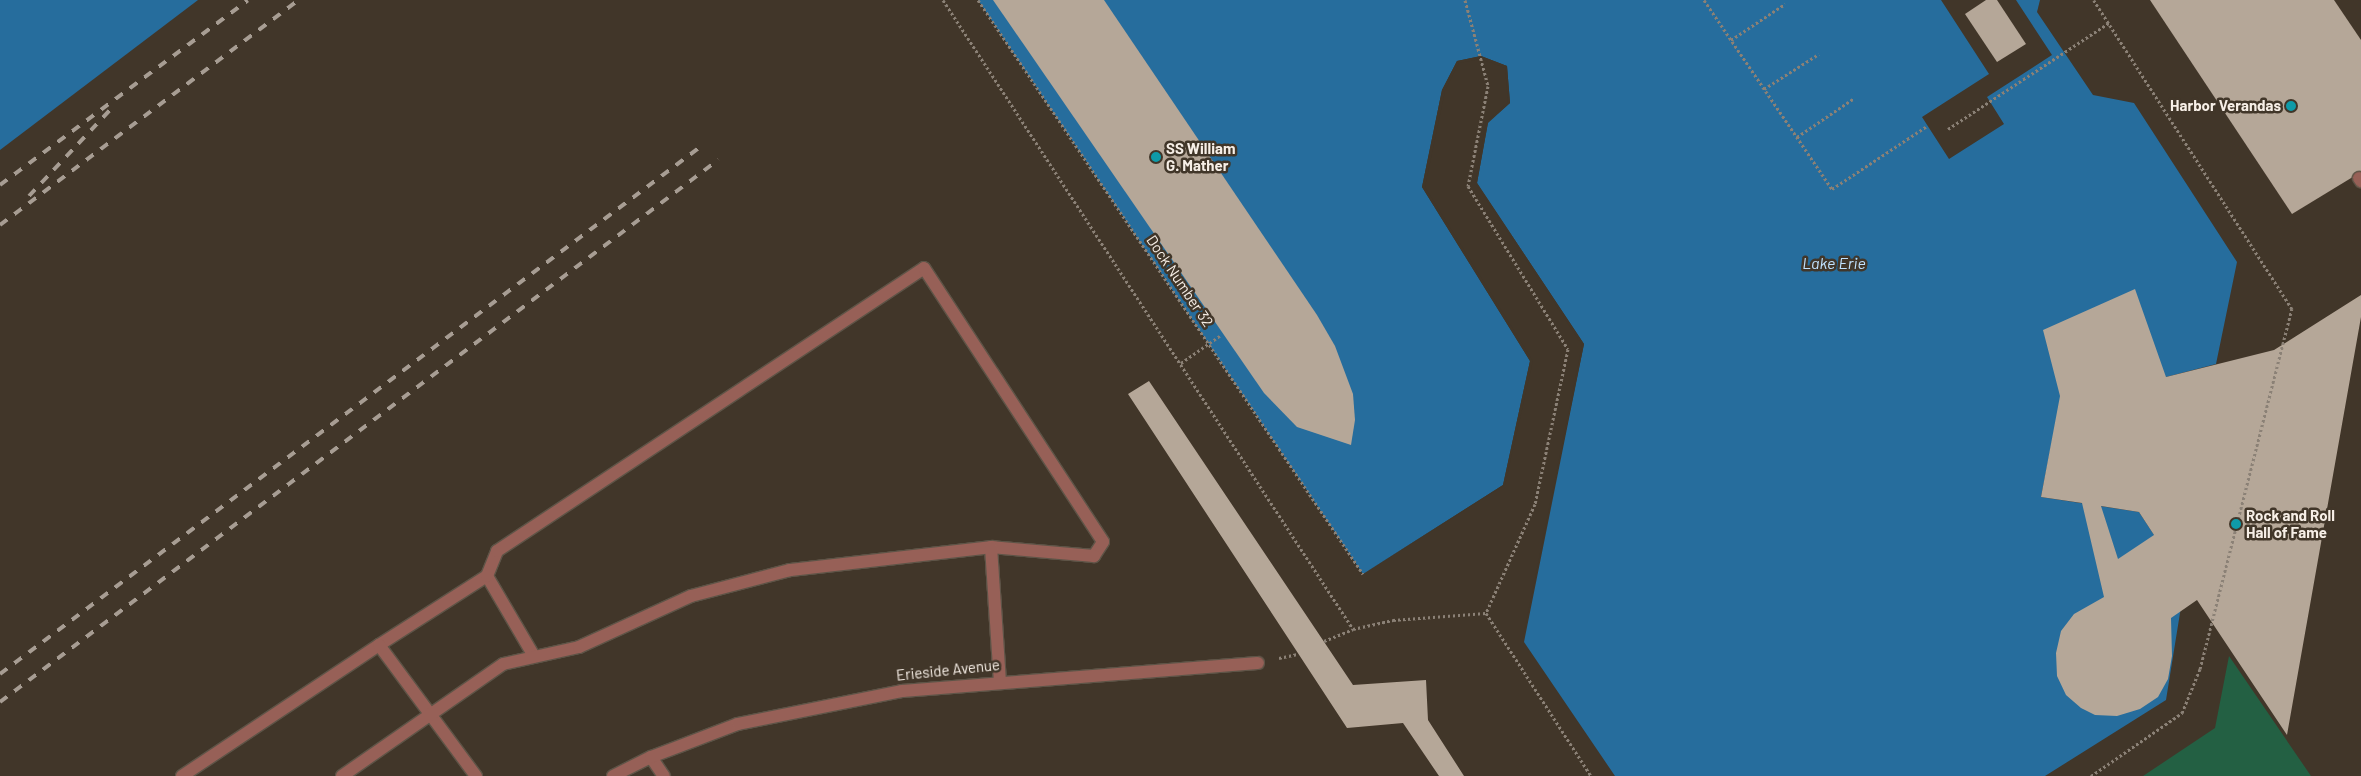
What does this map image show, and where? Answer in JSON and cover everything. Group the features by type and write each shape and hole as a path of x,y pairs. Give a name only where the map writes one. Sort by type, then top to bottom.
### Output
{"street":[{"path":"182,776 486,576 497,551 924,268 1104,542 1094,556 991,547 790,570 691,596 579,647 504,664 342,776"},
{"path":"991,547 1000,681"},
{"path":"486,576 534,656"},
{"path":"379,645 428,716 476,776"},
{"name":"Erieside Avenue","path":"613,776 651,757 738,724 807,708 902,691 1000,681 1258,663"},
{"path":"651,757 664,776"}],"path":[{"path":"943,0 1353,630"},
{"name":"Dock Number 32","path":"978,0 1363,574"},
{"path":"1465,0 1488,86 1468,186 1568,349 1535,504 1486,612"},
{"path":"1704,0 1832,190 1928,126"},
{"path":"2091,776 2182,713 2200,670 2292,310 2094,0"},
{"path":"1731,40 1785,4"},
{"path":"1948,129 2109,23"},
{"path":"1764,89 1819,54"},
{"path":"1797,137 1852,99"},
{"path":"1180,363 1221,335"},
{"path":"1324,641 1353,630 1393,620 1486,612"},
{"path":"1486,612 1591,776"}],"green space":[{"path":"2229,656 2311,776 2143,776 2215,728"}],"water":[{"path":"0,0 198,0 0,150"},
{"name":"Lake Erie","path":"978,0 2040,0 2037,12 2093,95 2134,103 2237,262 2216,364 2166,377 2061,396 2041,497 2139,512 2185,582 2166,700 2045,776 1615,776 1524,642 1584,344 1477,183 1488,122 1510,103 1507,66 1481,56 1457,61 1442,90 1422,187 1530,361 1503,485 1363,574"}],"pier":[{"path":"1941,0 2016,0 2052,55 1987,97 2004,124 1949,159 1922,117 1989,74"},
{"path":"1481,56 1507,66 1510,103 1488,123 1477,183 1584,344 1522,642 1582,345 1475,183 1486,122 1508,102 1505,68 1481,59 1459,63 1445,91 1425,187 1533,361 1505,485 1363,574 1503,485 1530,361 1422,187 1442,90 1457,61"}],"building":[{"name":"SS William G. Mather","path":"993,0 1104,0 1317,315 1335,346 1353,394 1355,420 1351,445 1297,427 1264,393"},
{"path":"1986,0 1997,0 2026,44 1997,62 1965,14"},
{"name":"Harbor Verandas","path":"2150,0 2334,0 2361,40 2361,172 2292,214"},
{"name":"Rock and Roll Hall of Fame","path":"2135,289 2166,377 2274,350 2361,295 2361,317 2287,735 2197,600 2171,618 2172,656 2168,679 2158,697 2140,709 2117,716 2095,715 2081,708 2066,695 2057,676 2056,653 2061,631 2074,614 2104,597 2082,503 2041,497 2060,396 2043,330","holes":["2101,506 2139,512 2154,535 2118,559"]},
{"path":"1149,381 1353,685 1426,680 1428,720 1464,776 1439,776 1403,723 1347,728 1128,394"}],"railway":[{"path":"0,185 248,0"},
{"path":"0,225 299,0"},
{"path":"29,196 113,107"},
{"path":"0,674 704,144"},
{"path":"0,702 718,160"}],"place":[{"name":"Harbor Verandas","path":"2291,106"},
{"name":"SS William G. Mather","path":"1156,157"},
{"name":"Rock and Roll Hall of Fame","path":"2236,524"}]}
